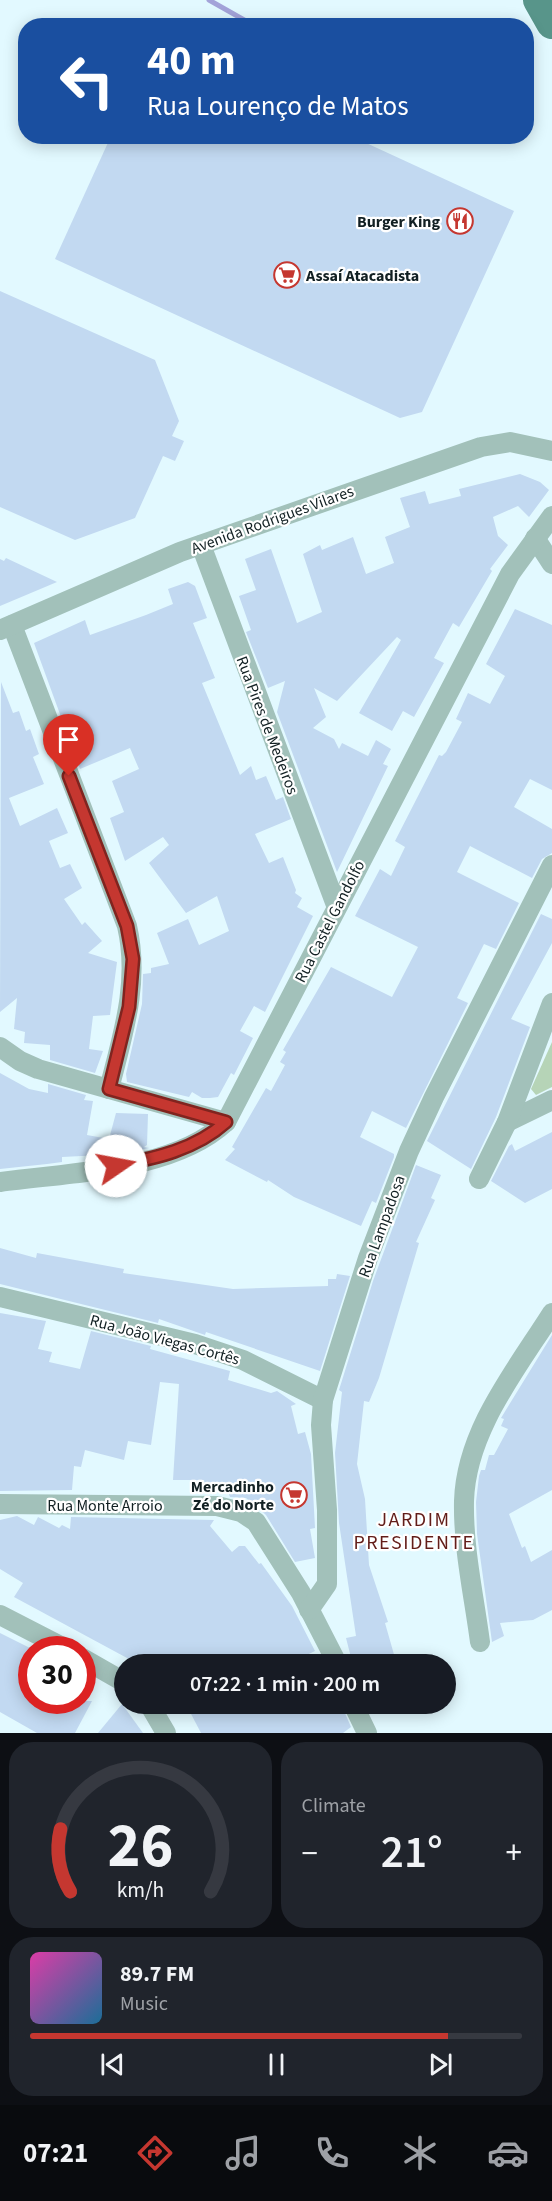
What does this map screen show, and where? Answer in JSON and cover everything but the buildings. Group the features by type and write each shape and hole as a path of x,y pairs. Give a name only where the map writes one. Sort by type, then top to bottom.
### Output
{"main road":[{"path":"538,0 552,23"}],"street":[{"name":"Avenida Rodrigues Vilares","path":"6,627 201,545 481,447 510,442 552,451"},
{"name":"Rua Castel Gandolfo","path":"0,1182 116,1166 160,1157 202,1141 226,1122 336,905 510,574 552,516"},
{"path":"535,538 552,564"},
{"name":"Rua Pires de Medeiros","path":"201,545 336,905"},
{"path":"6,627 130,941 133,959 129,1007 109,1089"},
{"name":"Rua Lampadosa","path":"309,1610 327,1584 322,1400 368,1258 409,1151 478,1006 552,865"},
{"path":"479,1179 507,1122 552,1003"},
{"path":"0,1047 20,1062 38,1069 226,1122"},
{"path":"507,1122 552,1100"},
{"name":"Rua João Viegas Cortês","path":"0,1297 195,1344 243,1360 322,1400"},
{"path":"480,1642 465,1526 464,1500 470,1462 483,1427 552,1313"},
{"name":"Rua Monte Arroio","path":"0,1504 216,1506 241,1512 256,1522 302,1593 332,1654"},
{"path":"0,1615 41,1636"},
{"path":"96,1666 114,1676"},
{"path":"156,1714 166,1733"},
{"path":"358,1714 367,1733"}],"green space":[{"path":"552,1042 552,1087 536,1095 531,1089"}],"waterway":[{"path":"209,0 241,18"}],"place":[{"name":"Burger King","path":"460,221"},
{"name":"Assaí Atacadista","path":"287,275"},
{"name":"Mercadinho Zé do Norte","path":"294,1495"}],"district":[{"name":"JARDIM PRESIDENTE","path":"414,1530"}],"route":[{"path":"69,776 127,926 133,959 129,1007 109,1089 226,1122 215,1133 188,1147 160,1157 116,1166"}]}
